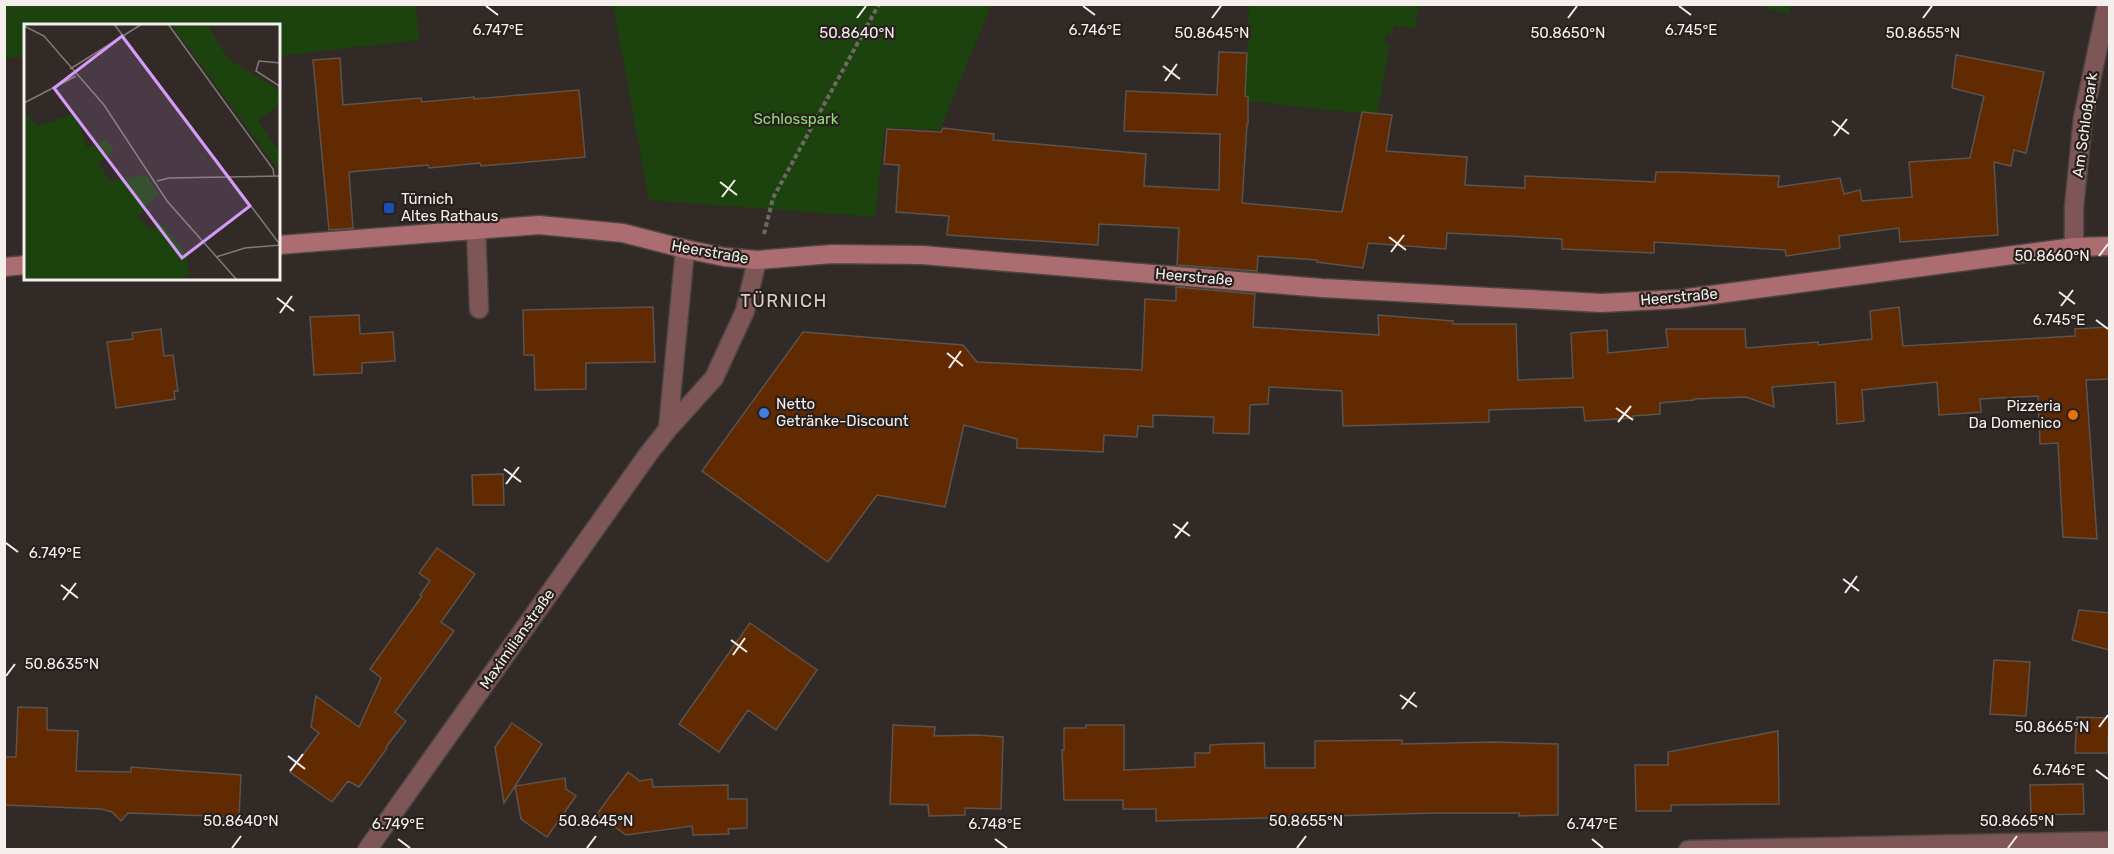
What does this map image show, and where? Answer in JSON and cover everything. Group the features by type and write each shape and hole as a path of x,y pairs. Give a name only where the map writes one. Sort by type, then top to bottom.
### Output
{"main road":[{"name":"Heerstraße","path":"280,245 538,225 623,233 724,257 757,260 832,254 922,255 1322,288 1601,303 1680,299 2074,248 2109,246"},
{"path":"4,267 24,265"}],"street":[{"name":"Am Schloßpark","path":"2074,248 2074,207 2083,118 2107,4"},
{"path":"476,229 479,309"},
{"path":"668,429 685,249"},
{"name":"Maximilianstraße","path":"367,849 668,429 714,378 745,311 757,260"},
{"path":"1688,849 2108,841"}],"path":[{"path":"757,260 773,198 879,4"}],"green space":[{"path":"5,4 416,5 419,40 280,56 280,24 24,24 24,57 5,58"},
{"name":"Schlosspark","path":"613,4 991,5 940,130 885,127 875,217 649,200"},
{"path":"1249,5 1419,5 1415,29 1394,25 1392,34 1386,33 1384,42 1390,44 1377,115 1248,101 1248,97 1245,96"},
{"path":"1755,5 1791,5 1788,14"}],"building":[{"path":"1219,52 1247,53 1245,96 1248,97 1248,124 1242,203 1342,212 1362,112 1392,115 1386,151 1467,157 1465,185 1525,188 1525,176 1655,182 1656,172 1676,172 1779,176 1778,187 1840,178 1844,194 1860,190 1862,201 1912,197 1909,162 1970,158 1984,96 1952,88 1956,55 2044,72 2026,153 2014,150 2011,166 1994,162 1998,235 1900,242 1899,228 1839,236 1840,248 1786,256 1785,250 1654,242 1654,253 1562,249 1562,239 1447,233 1446,249 1368,243 1363,268 1317,262 1317,260 1258,256 1257,271 1177,265 1179,228 1099,224 1098,245 947,235 949,216 896,212 899,165 884,164 887,129 941,132 943,128 994,134 993,140 1146,154 1144,186 1219,190 1220,134 1124,131 1126,91 1217,95"},
{"path":"340,58 343,105 421,98 422,102 474,97 474,99 579,90 585,157 481,166 480,163 429,168 428,165 349,172 353,228 329,230 313,60"},
{"path":"1176,287 1255,294 1253,327 1379,335 1378,315 1453,321 1453,324 1516,324 1518,380 1573,378 1571,333 1607,330 1608,353 1668,347 1666,329 1745,329 1746,348 1818,342 1818,345 1872,339 1870,311 1899,307 1903,346 2075,336 2075,329 2109,327 2109,379 2086,380 2097,539 2063,537 2058,443 2040,444 2038,396 1980,399 1981,412 1939,415 1937,382 1862,390 1864,421 1837,424 1835,382 1772,387 1774,407 1746,397 1694,399 1660,403 1660,414 1633,416 1633,418 1585,421 1583,407 1489,410 1489,422 1343,426 1342,391 1269,387 1268,404 1250,405 1249,434 1213,433 1214,417 1153,415 1153,427 1138,426 1137,437 1104,435 1103,452 1017,448 1017,439 964,425 945,507 877,495 828,562 702,471 803,332 963,345 977,362 1142,370 1145,299 1176,301"},
{"path":"653,307 655,362 586,363 586,389 535,390 534,355 524,355 523,310"},
{"path":"359,315 360,334 393,332 395,361 362,363 362,373 314,375 310,317"},
{"path":"161,329 164,356 173,355 178,391 174,391 175,399 116,408 107,342 133,339 132,333"},
{"path":"503,474 504,505 473,505 472,475"},
{"path":"437,548 475,574 441,622 454,631 395,712 406,721 387,748 359,787 348,781 332,802 290,772 319,733 311,727 316,696 359,727 381,678 370,669 422,596 420,595 430,581 419,573"},
{"path":"2079,610 2109,613 2109,650 2072,640"},
{"path":"750,623 817,670 776,730 748,710 719,752 679,724"},
{"path":"1994,660 2030,662 2026,716 1990,714"},
{"path":"18,707 47,708 47,730 78,731 76,771 131,772 131,767 241,775 239,817 128,813 121,821 112,812 101,809 4,805 4,757 16,757"},
{"path":"2077,717 2109,718 2108,753 2075,753"},
{"path":"512,723 542,744 504,803 495,747"},
{"path":"893,725 935,727 934,736 1003,737 1001,809 965,808 965,815 929,816 928,805 890,804"},
{"path":"1086,725 1124,725 1124,770 1195,767 1195,753 1210,753 1210,745 1225,744 1264,743 1265,768 1315,768 1315,741 1402,740 1402,744 1494,742 1558,744 1558,815 1433,813 1156,821 1156,809 1123,809 1123,800 1064,800 1062,750 1064,750 1064,728 1086,728"},
{"path":"1778,731 1779,804 1671,805 1671,811 1636,811 1635,765 1668,765 1668,752"},
{"path":"628,772 640,781 652,779 653,787 728,785 728,799 747,799 747,828 728,829 729,834 693,835 692,826 626,835 597,814"},
{"path":"565,778 566,789 576,796 547,837 521,819 515,786"},
{"path":"2083,784 2084,814 2031,815 2030,785"}],"place":[{"name":"Türnich Altes Rathaus","path":"389,208"},
{"name":"Netto Getränke-Discount","path":"764,413"},
{"name":"Pizzeria Da Domenico","path":"2073,415"}],"district":[{"name":"TÜRNICH","path":"784,301"}]}
